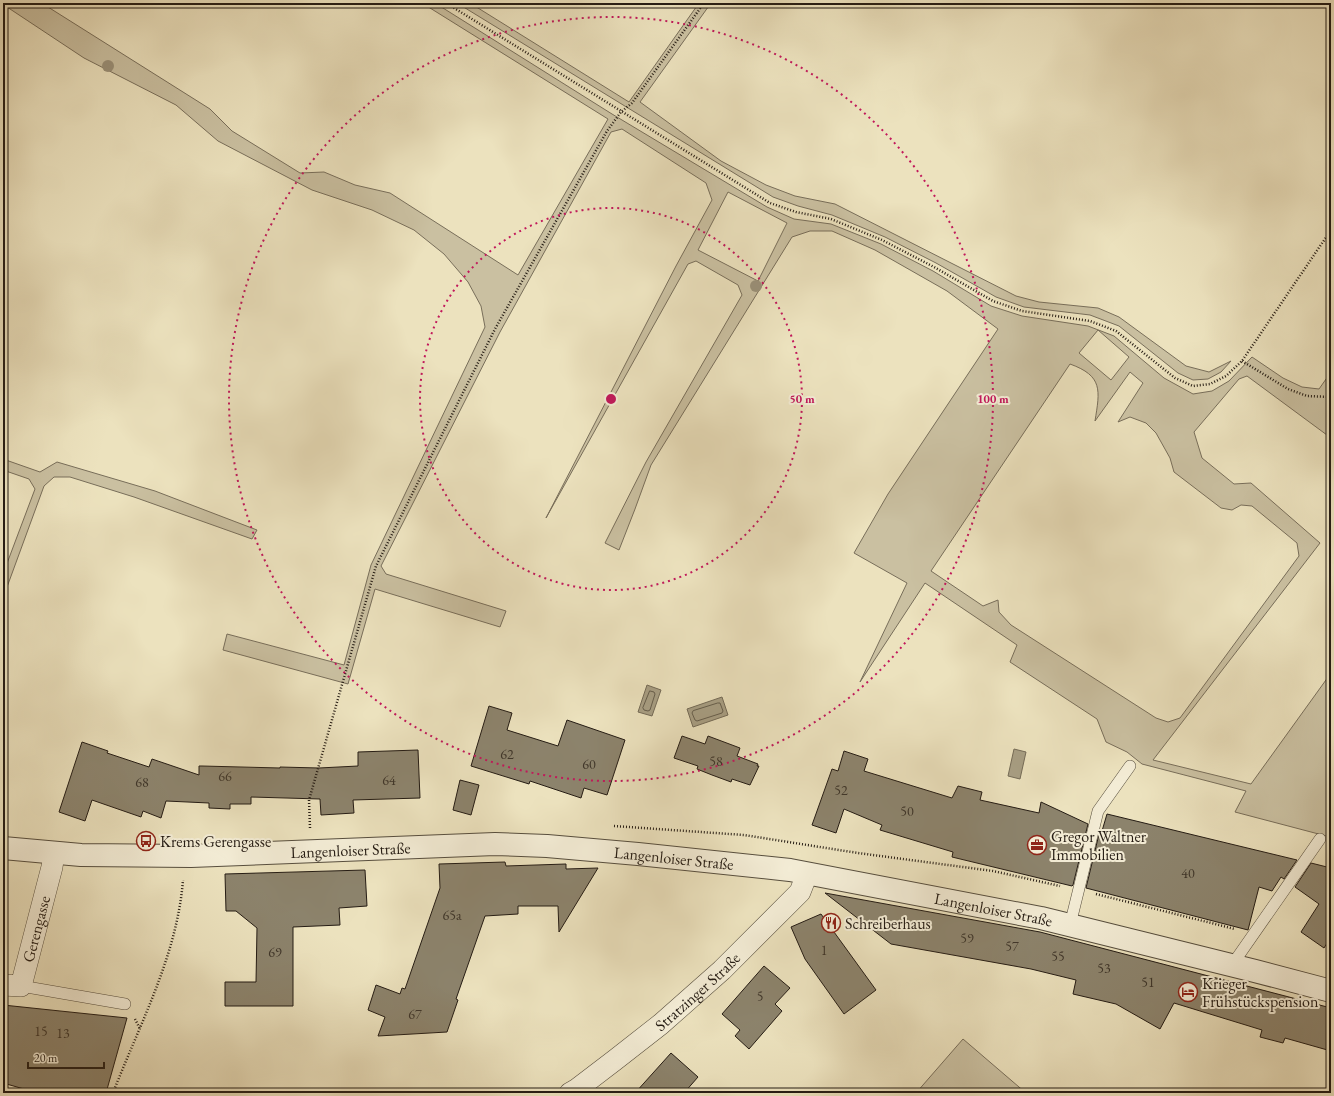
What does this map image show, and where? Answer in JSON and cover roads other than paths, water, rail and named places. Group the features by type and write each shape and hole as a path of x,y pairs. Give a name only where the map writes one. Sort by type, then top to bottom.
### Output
{"street":[{"name":"Langenloiser Straße","path":"3,848 80,855 191,856 495,844 547,846 790,870 1041,918 1331,991"},
{"name":"Gerengasse","path":"12,986 52,867 54,853"},
{"name":"Stratzinger Straße","path":"576,1092 661,1024 722,970 800,892 807,874"}],"lane":[{"path":"1070,925 1098,811 1130,766"},
{"path":"1232,965 1320,838"},
{"path":"12,986 125,1004"}],"water":[{"path":"647,685 661,690 652,716 638,712"},
{"path":"722,697 728,715 693,727 687,709"},
{"path":"1014,749 1026,752 1020,779 1008,776"}],"place":[{"name":"Krems Gerengasse","path":"146,841"},
{"name":"Gregor Waltner Immobilien","path":"1037,845"},
{"name":"Schreiberhaus","path":"831,923"},
{"name":"Krieger Frühstückspension","path":"1188,992"}]}
